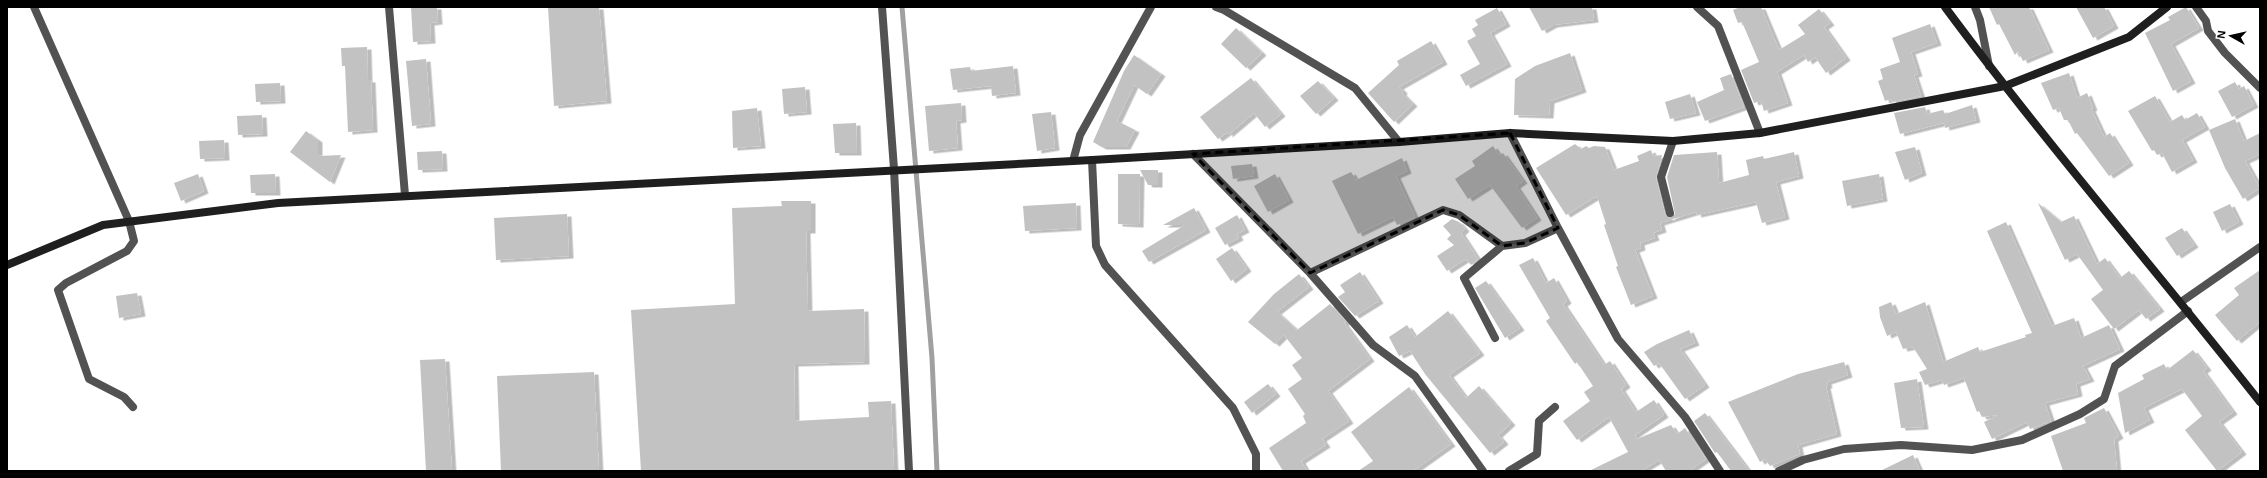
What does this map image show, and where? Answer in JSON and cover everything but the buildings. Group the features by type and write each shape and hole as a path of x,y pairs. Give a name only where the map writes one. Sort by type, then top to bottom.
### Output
{"street":[{"path":"34,7 129,221 134,241 127,251 66,283 58,290 89,379 124,397 133,407"},
{"path":"389,7 405,195"},
{"path":"882,7 894,169 909,471"},
{"path":"1072,160 1080,135 1151,7"},
{"path":"1216,7 1226,9 1355,88 1398,142"},
{"path":"1696,7 1718,26 1760,133"},
{"path":"1945,7 2004,86 2181,302 2260,402"},
{"path":"1975,7 1980,20 1989,67"},
{"path":"7,265 103,225 278,203 894,169 1092,160 1398,142 1510,133 1673,141 1760,133 2004,86 2129,37 2168,7"},
{"path":"2196,7 2206,21 2208,31 2225,52 2260,88"},
{"path":"1510,133 1558,228 1618,339 1685,417 1720,471"},
{"path":"1670,213 1661,177 1673,141"},
{"path":"1193,154 1310,273 1373,345 1415,376 1483,471"},
{"path":"1092,160 1096,246 1105,265 1233,408 1256,454 1256,471"},
{"path":"1310,273 1443,210 1459,215 1502,246"},
{"path":"1494,338 1464,278 1502,246 1526,243 1558,228"},
{"path":"2181,302 2260,248"},
{"path":"1779,471 1803,460 1844,449 1901,445 1972,450 2022,440 2080,414 2104,399 2115,366 2188,311"},
{"path":"1509,471 1537,454 1539,421 1555,407"}],"highlighted area":[{"path":"1510,133 1558,228 1525,243 1502,246 1459,215 1443,210 1310,273 1193,154"}],"waterway":[{"path":"902,7 932,358 937,471"}]}
